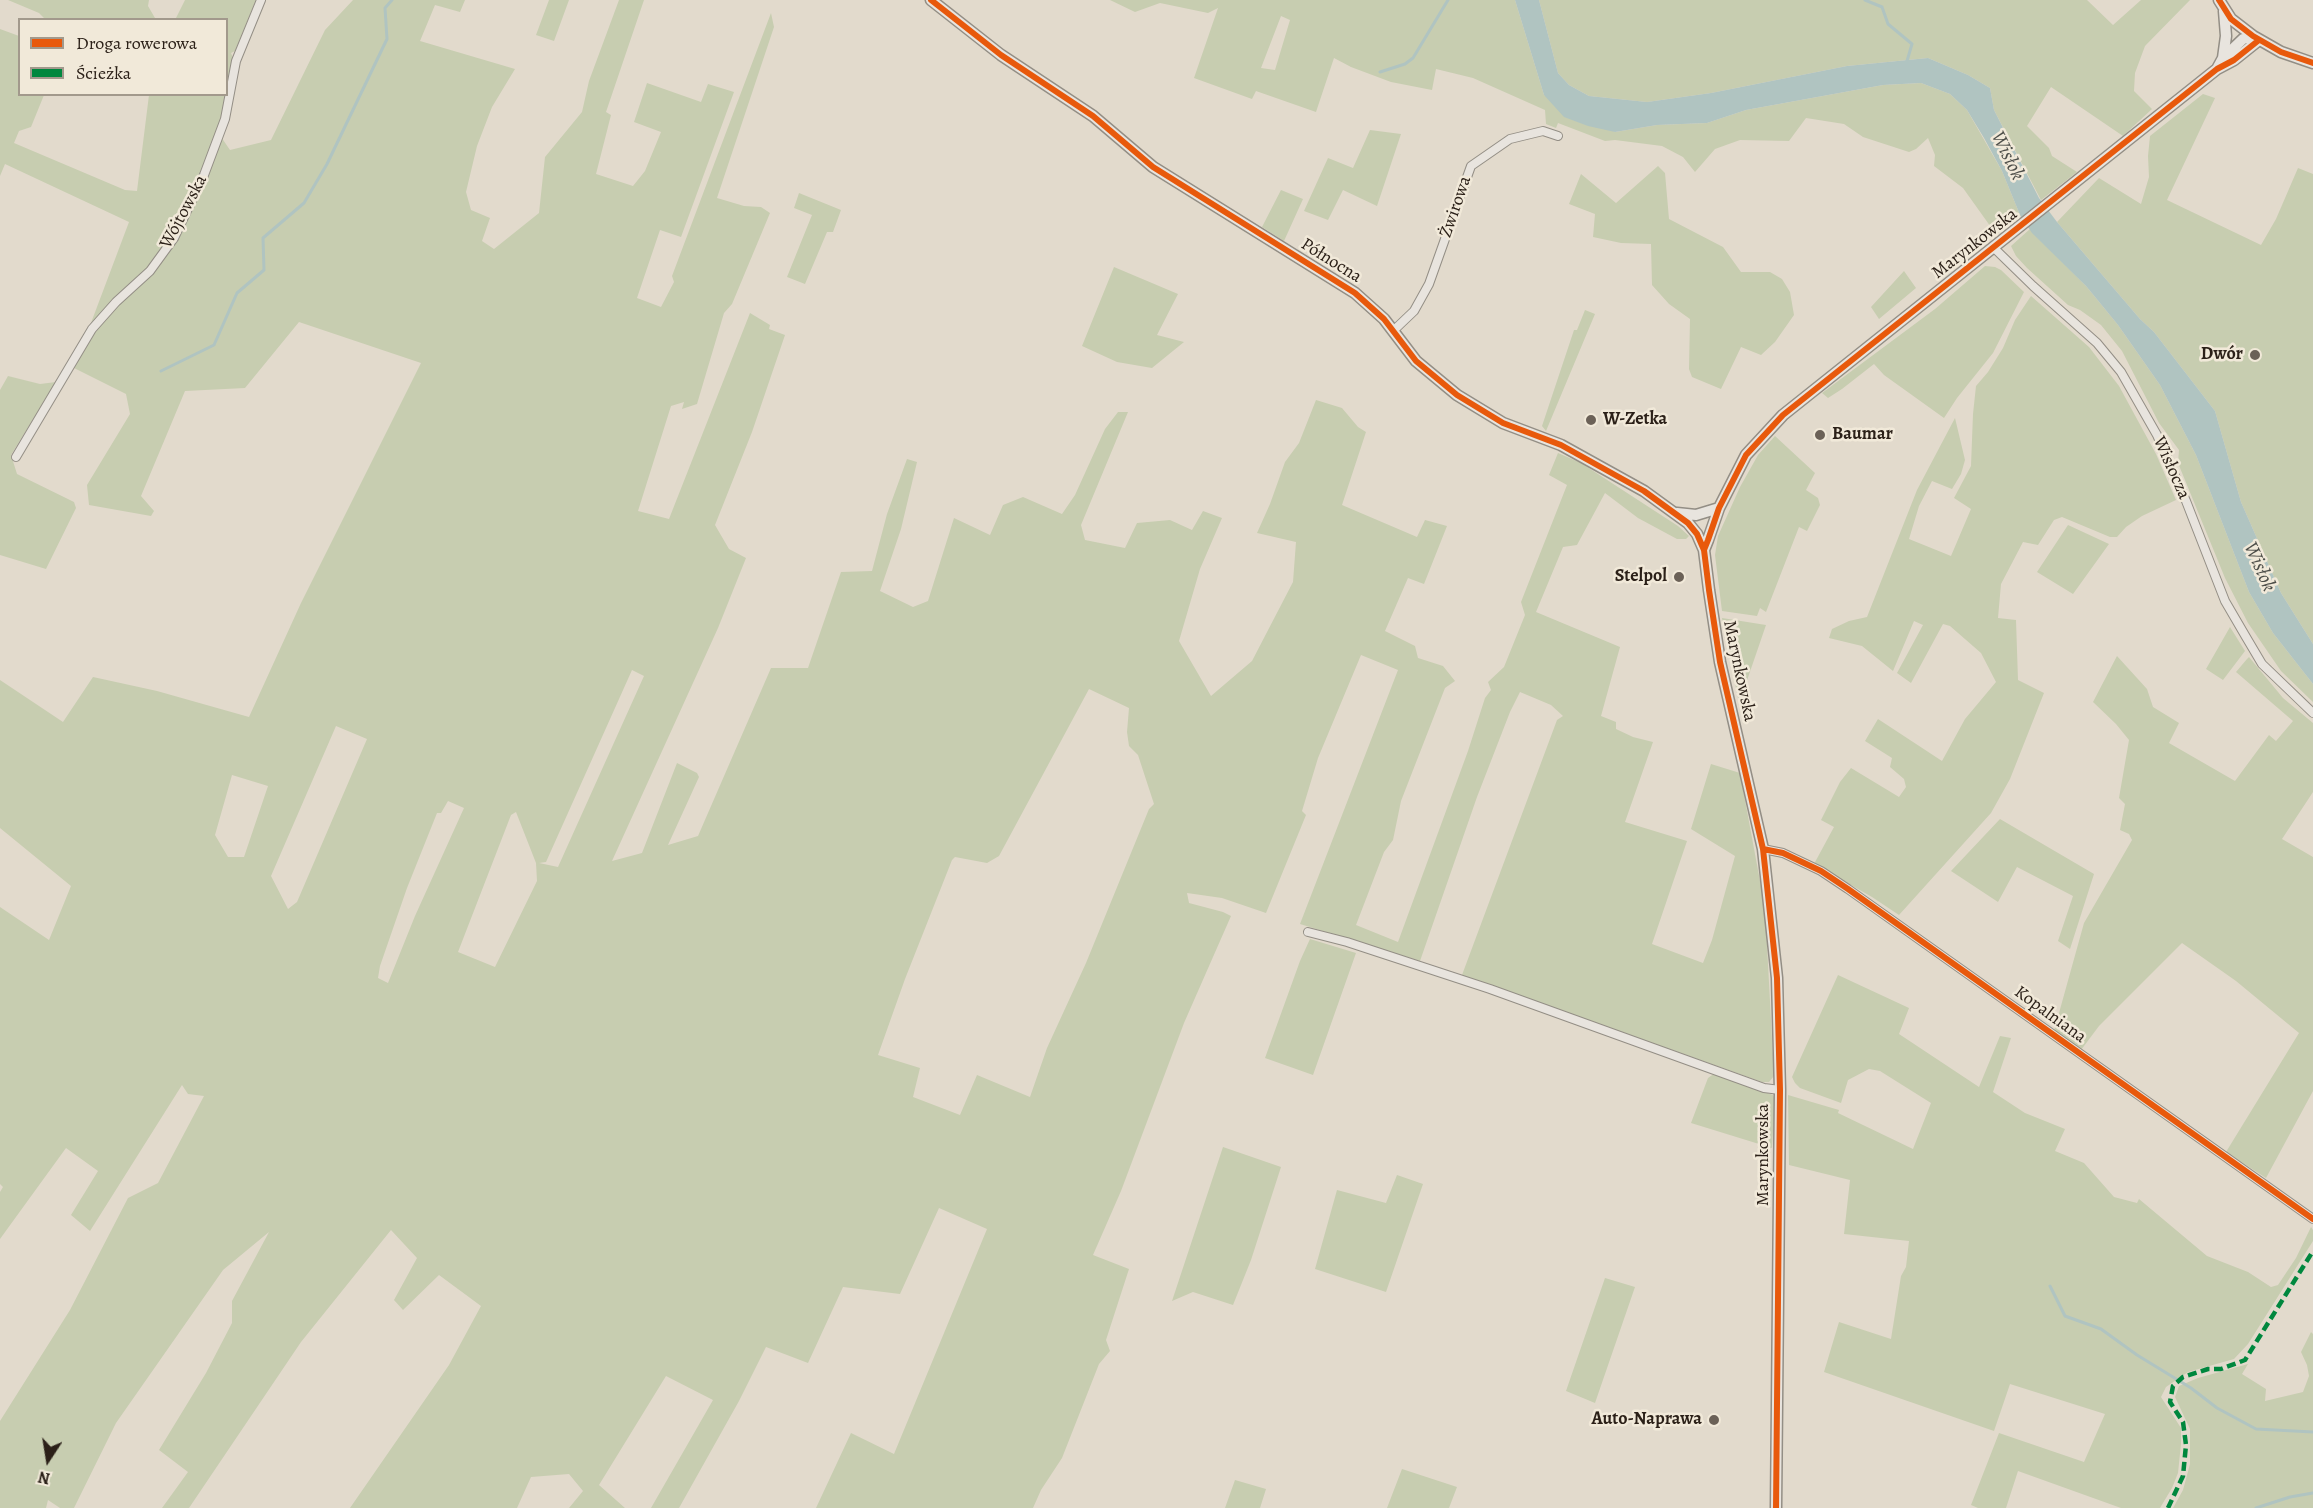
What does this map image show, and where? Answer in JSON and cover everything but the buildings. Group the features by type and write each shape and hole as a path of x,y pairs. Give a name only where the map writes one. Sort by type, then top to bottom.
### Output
{"street":[{"name":"Wójtowska","path":"16,457 92,329 116,302 150,271 174,238 204,175 225,119 236,61 261,0"},
{"name":"Północna","path":"931,0 1001,55 1093,116 1153,168 1355,293 1382,317 1416,361 1457,395 1503,423 1561,445 1605,468 1676,513 1697,534 1704,550"},
{"path":"2221,5 2236,23 2256,38 2281,52 2313,63"},
{"name":"Marynkowska","path":"2217,69 2223,58 2227,27 2221,5"},
{"path":"2223,58 2243,39 2256,38"},
{"name":"Marynkowska","path":"1776,1508 1780,1090 1777,978 1763,849 1720,662 1704,550 1719,508 1746,455 1783,415 2008,238 2217,69 2234,60 2256,38"},
{"name":"Żwirowa","path":"1393,331 1414,311 1429,284 1471,166 1510,139 1544,131 1558,136"},
{"name":"Wisłocza","path":"1994,248 2097,343 2121,372 2157,435 2225,600 2262,664 2313,713"},
{"path":"1676,513 1696,515 1719,508"},
{"name":"Kopalniana","path":"1763,849 1783,853 1821,871 1848,889 2313,1219"},
{"path":"1308,932 1347,942 1490,989 1764,1088 1780,1090"}],"green space":[{"path":"8,0 149,0 148,6 155,18 44,18 39,13"},
{"path":"185,0 256,0 235,51 231,53 233,58 229,85 228,18 176,18"},
{"path":"353,0 465,0 460,12 435,5 420,41 515,69 492,107 477,146 466,192 471,210 490,218 482,241 494,249 539,213 545,157 582,112 589,81 619,0 644,0 606,112 611,115 596,174 633,186 645,171 661,132 634,122 647,83 701,102 708,84 734,92 681,237 660,230 637,298 661,307 674,282 672,276 771,13 774,27 717,198 744,206 761,207 770,213 732,304 724,313 697,404 682,409 684,402 671,406 638,511 669,519 750,313 770,325 769,329 785,335 752,432 715,525 729,549 746,558 718,628 612,861 642,853 677,763 697,773 699,777 668,845 698,836 771,668 808,668 841,572 872,571 887,514 907,459 917,462 901,529 880,591 913,607 928,601 954,518 990,535 1003,505 1023,497 1062,514 1075,495 1105,429 1118,412 1128,412 1081,525 1085,540 1125,548 1137,523 1170,520 1192,530 1203,511 1222,518 1200,569 1179,641 1211,696 1252,661 1293,582 1296,542 1257,533 1285,462 1299,443 1316,400 1342,408 1358,427 1366,432 1342,505 1417,537 1425,520 1447,526 1424,584 1408,578 1385,631 1415,646 1418,658 1443,666 1455,681 1445,688 1401,801 1393,840 1384,852 1356,925 1398,942 1485,698 1491,690 1488,682 1504,667 1525,615 1521,602 1567,485 1549,475 1558,453 1581,463 1678,526 1689,536 1686,539 1677,539 1638,518 1605,493 1577,545 1563,547 1536,612 1620,647 1601,716 1616,722 1616,729 1633,737 1653,742 1625,822 1687,841 1652,944 1703,963 1712,940 1735,856 1691,829 1711,764 1740,773 1765,908 1774,1076 1769,1082 1762,1082 1462,975 1557,720 1563,716 1551,705 1520,692 1477,797 1420,961 1300,924 1398,670 1361,655 1318,758 1302,811 1306,815 1266,913 1222,898 1187,893 1189,903 1231,916 1184,1023 1121,1191 1093,1255 1129,1269 1106,1340 1110,1351 1099,1364 1062,1458 1041,1490 1033,1508 816,1508 851,1433 894,1454 987,1229 939,1208 900,1294 843,1287 808,1363 766,1347 739,1401 679,1508 651,1508 713,1400 666,1376 599,1485 625,1508 569,1508 583,1491 569,1474 531,1477 517,1508 350,1508 449,1365 481,1306 439,1275 403,1310 394,1300 417,1258 391,1230 301,1342 189,1508 162,1508 188,1472 159,1450 206,1373 232,1323 232,1301 269,1232 223,1270 116,1423 74,1508 60,1508 48,1500 46,1508 0,1508 0,1421 70,1310 128,1198 158,1183 204,1096 188,1094 182,1085 90,1231 71,1215 98,1171 66,1148 0,1239 0,1192 3,1187 0,1184 0,907 49,940 71,886 0,828 0,680 63,722 93,677 157,691 249,717 301,603 421,363 299,322 245,388 185,391 141,496 154,511 151,516 89,505 87,485 130,414 126,394 74,368 129,222 5,164 0,176 0,29 18,36 18,96 44,96 31,127 19,131 14,143 125,190 137,191 149,96 226,96 217,131 230,150 271,140 325,30","holes":["632,670 644,676 558,867 539,863 546,862","1089,689 1129,708 1127,732 1129,746 1138,755 1154,804 1149,809 1086,963 1047,1048 1030,1097 977,1075 960,1115 913,1097 920,1068 878,1055 952,860 955,857 987,863 999,856","336,726 367,739 297,902 288,909 271,876","232,775 268,786 244,857 228,857 215,835","448,801 464,808 415,916 388,983 378,978 380,966 407,888 437,813 441,813","516,812 536,863 537,881 495,967 458,952 511,815"]},
{"path":"549,0 569,0 554,41 536,35"},
{"path":"1110,0 1515,0 1544,95 1615,132 1657,125 1707,123 1746,110 1883,85 1921,83 1950,94 1967,110 2002,171 2020,215 1998,233 1993,230 1963,188 1934,166 1935,155 1928,138 1909,152 1863,137 1844,124 1806,118 1789,141 1740,140 1715,149 1695,172 1683,157 1662,146 1615,140 1605,141 1558,123 1556,128 1546,124 1545,110 1473,78 1436,69 1432,90 1391,82 1334,58 1316,112 1256,91 1252,99 1194,78 1218,8 1208,13 1160,3 1135,12","holes":["1281,16 1290,20 1275,70 1261,68"]},
{"path":"1539,0 2087,0 2113,25 2141,0 2190,0 2145,46 2135,73 2134,91 2152,109 2123,136 2051,87 2027,126 2049,148 2052,156 2077,172 2041,200 1994,110 1990,88 1968,75 1928,58 1847,66 1711,93 1647,102 1589,96 1569,85 1558,73"},
{"path":"2203,94 2215,98 2167,200 2261,245 2276,219 2298,168 2313,174 2313,644 2281,593 2241,502 2215,411 2154,332 2140,319 2057,222 2099,178 2141,204 2149,177 2150,136"},
{"path":"1370,130 1401,134 1377,206 1343,190 1328,220 1304,211 1328,158 1353,168"},
{"path":"1658,166 1665,173 1669,219 1723,247 1741,272 1770,272 1782,279 1790,292 1794,315 1775,342 1761,355 1741,347 1721,389 1692,377 1689,369 1690,319 1669,304 1652,285 1651,244 1621,243 1593,237 1595,214 1569,204 1581,174 1616,203"},
{"path":"1281,190 1303,199 1284,241 1262,227"},
{"path":"799,193 841,210 833,232 827,232 805,284 787,277 812,215 794,208"},
{"path":"2030,229 2086,286 2118,325 2160,385 2196,455 2249,592 2273,633 2313,684 2313,702 2281,671 2248,623 2225,578 2178,463 2179,450 2159,423 2122,351 2101,325 2080,310 2068,305 2016,256 2011,246"},
{"path":"1985,266 2001,270 2024,292 1993,353 1944,418 1884,375 1874,364 1828,398 1822,393 1935,309"},
{"path":"1114,267 1178,294 1157,335 1184,342 1152,368 1117,362 1082,346"},
{"path":"1904,271 1916,288 1879,319 1871,307"},
{"path":"2031,296 2089,347 2119,386 2156,454 2176,500 2142,516 2126,527 2117,537 2110,537 2062,517 2054,520 2038,545 2023,542 2001,584 1998,618 2016,620 2018,680 2044,693 2010,779 1991,813 1899,915 1814,864 1834,827 1821,820 1840,782 1851,768 1899,797 1906,787 1904,779 1890,767 1892,758 1865,741 1878,719 1942,761 1965,719 1996,682 1981,653 1950,626 1943,624 1911,683 1897,673 1923,625 1914,621 1893,671 1862,646 1829,638 1832,629 1849,621 1867,617 1917,490 1955,418 1965,460 1961,474 1952,489 1932,481 1919,506 1909,539 1951,556 1971,509 1954,498 1971,466 1976,386 2003,348 2015,320"},
{"path":"1585,310 1595,314 1546,431 1542,426 1574,330 1577,330"},
{"path":"8,376 40,384 56,382 11,455 17,474 74,502 76,508 46,569 0,555 0,390"},
{"path":"1775,436 1815,473 1806,490 1818,498 1820,505 1807,531 1799,527 1766,612 1760,608 1757,616 1722,611 1715,555 1718,536 1740,487 1758,455"},
{"path":"2068,525 2109,544 2073,594 2037,572"},
{"path":"1722,618 1766,625 1742,695 1738,698"},
{"path":"2230,627 2245,651 2223,680 2206,669"},
{"path":"2117,656 2147,689 2153,707 2179,723 2169,743 2235,781 2269,735 2276,741 2293,721 2236,672 2249,657 2283,698 2313,723 2313,792 2282,839 2313,857 2313,1091 2266,1178 2226,1152 2299,1033 2236,981 2182,943 2099,1026 2081,1050 2054,1031 2084,923 2132,840 2129,834 2120,830 2125,804 2119,798 2129,740 2093,702"},
{"path":"2000,819 2094,874 2070,949 2058,941 2073,896 2017,867 1998,902 1951,871"},
{"path":"1310,939 1356,953 1313,1075 1265,1058"},
{"path":"1838,975 1909,1008 1899,1034 1979,1087 2000,1036 2011,1038 1993,1092 2025,1113 2065,1129 2055,1151 2084,1163 2114,1197 2137,1203 2139,1199 2207,1256 2248,1272 2271,1287 2278,1285 2296,1258 2311,1227 2313,1230 2313,1241 2248,1344 2234,1359 2188,1372 2166,1387 2161,1397 2181,1428 2181,1444 2178,1473 2160,1508 2121,1508 2018,1471 2006,1508 1978,1508 1971,1505 1999,1433 2084,1462 2105,1414 2010,1384 1994,1431 1824,1372 1839,1322 1891,1339 1909,1241 1844,1234 1850,1180 1789,1165 1788,1095 1839,1110 1838,1113 1913,1149 1931,1103 1880,1071 1869,1069 1848,1080 1841,1103 1800,1088 1795,1083 1792,1077"},
{"path":"1715,1073 1773,1095 1775,1099 1772,1148 1691,1123 1708,1078"},
{"path":"1223,1147 1281,1167 1251,1260 1233,1305 1193,1292 1172,1301"},
{"path":"1397,1175 1423,1184 1386,1292 1315,1269 1337,1190 1386,1203"},
{"path":"1605,1278 1635,1287 1595,1403 1566,1391"},
{"path":"2311,1332 2313,1334 2313,1508 2173,1508 2183,1490 2190,1464 2190,1429 2175,1397 2179,1386 2198,1378 2248,1364 2242,1374 2266,1389 2265,1401 2303,1392 2309,1376 2301,1352"},
{"path":"1402,1469 1457,1487 1449,1508 1387,1508"},
{"path":"1235,1480 1266,1489 1260,1508 1225,1508"}],"water":[{"name":"Wisłok","path":"1515,0 1539,0 1558,73 1569,85 1589,96 1647,102 1711,93 1847,66 1928,58 1968,75 1990,88 1994,110 2039,198 2140,319 2154,332 2215,411 2241,502 2281,593 2313,644 2313,684 2273,633 2249,592 2196,455 2160,385 2118,325 2086,286 2032,233 2020,215 2002,171 1984,138 1967,110 1950,94 1921,83 1883,85 1746,110 1707,123 1657,125 1615,132 1588,126 1564,117 1544,95"}],"waterway":[{"path":"161,371 214,345 237,293 264,270 263,238 304,203 327,164 387,39 385,8 392,0"},
{"path":"1380,72 1405,64 1413,58 1448,0"},
{"path":"1865,0 1882,7 1888,24 1912,44 1907,61"},
{"path":"2050,1286 2065,1316 2101,1329 2137,1355 2191,1388 2217,1408 2256,1429 2313,1432"},
{"path":"2256,1508 2290,1497 2313,1493"}],"marked path":[{"path":"2168,1508 2183,1476 2186,1445 2183,1422 2170,1402 2173,1386 2183,1377 2208,1369 2221,1369 2245,1360 2313,1251"}],"cycle path":[{"path":"931,0 1001,55 1093,116 1153,167 1355,293 1384,319 1416,361 1457,395 1503,423 1561,445 1644,491 1688,523 1697,534 1704,550"},
{"path":"2219,0 2231,19 2253,36 2281,52 2313,63"},
{"path":"1776,1508 1780,1090 1777,978 1763,849 1720,662 1704,550 1719,508 1746,455 1783,415 2217,69 2234,60 2259,40"},
{"path":"1763,849 1783,853 1821,871 1848,889 2313,1219"}],"place":[{"name":"Dwór","path":"2255,355"},
{"name":"W-Zetka","path":"1591,420"},
{"name":"Baumar","path":"1820,435"},
{"name":"Stelpol","path":"1679,577"},
{"name":"Auto-Naprawa","path":"1714,1420"}]}
